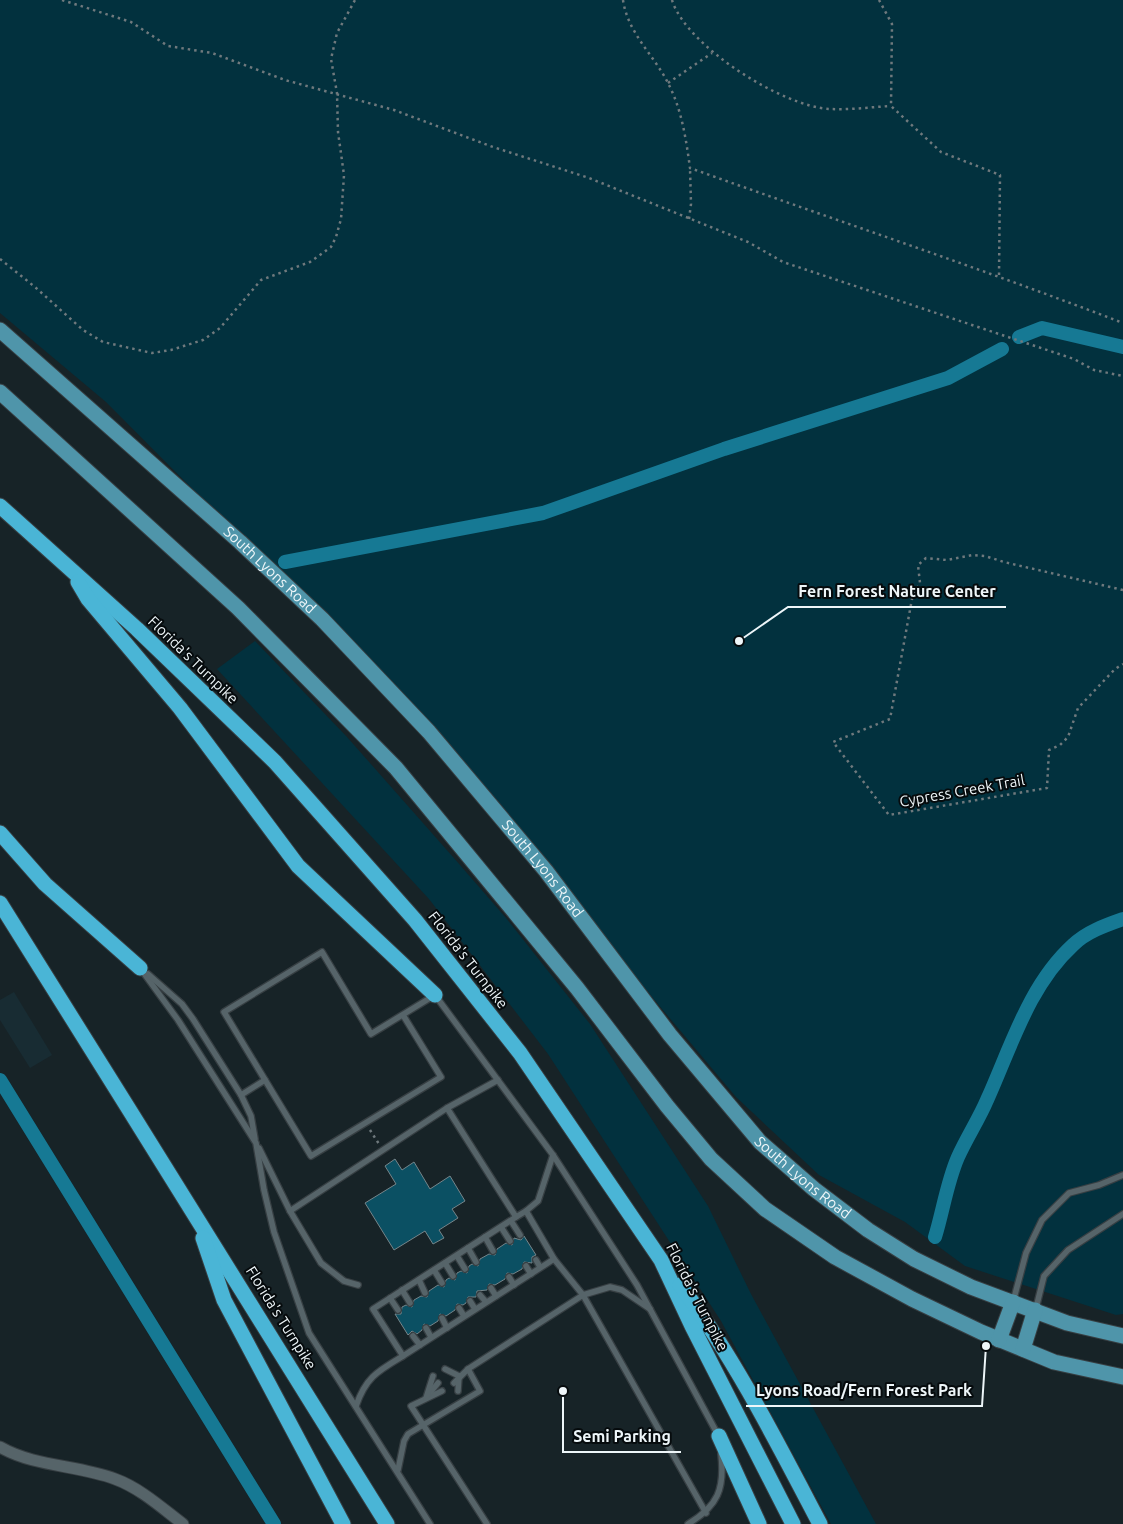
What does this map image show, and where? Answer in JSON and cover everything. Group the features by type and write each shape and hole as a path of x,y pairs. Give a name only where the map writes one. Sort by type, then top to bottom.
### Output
{"highway":[{"name":"Florida's Turnpike","path":"0,506 137,629 275,762 415,920 520,1053 661,1260 692,1326 793,1524"},
{"path":"71,570 88,599 219,757 298,866 435,995"},
{"path":"0,833 45,884 140,968"},
{"name":"Florida's Turnpike","path":"0,903 196,1218 243,1289 387,1524"},
{"path":"196,1218 224,1300 343,1524"},
{"path":"661,1260 703,1316 787,1461 820,1524"},
{"path":"719,1436 759,1524"}],"main road":[{"name":"South Lyons Road","path":"0,330 240,542 315,612 429,732 546,871 670,1035 760,1142 814,1189 868,1230 914,1259 971,1287 1068,1323 1123,1336"},
{"path":"0,392 238,608 396,768 577,988 667,1106 712,1159 765,1209 836,1256 912,1299 999,1340 1054,1362 1123,1377"},
{"path":"999,1340 1013,1302"},
{"path":"1022,1349 1035,1310"}],"street":[{"path":"0,1447 46,1464 115,1479 149,1498 183,1524"}],"lane":[{"path":"403,1015 441,1077 311,1156 224,1012 322,952 371,1034 435,995 553,1155 651,1310 719,1436 723,1473 720,1491 706,1513 688,1524"},
{"path":"140,968 182,1004 241,1095 251,1116 264,1190 274,1232 309,1333 398,1470 430,1524"},
{"path":"140,968 178,1020 256,1143 290,1211 321,1263 338,1277 358,1285"},
{"path":"241,1095 265,1080"},
{"path":"290,1211 448,1108 498,1080"},
{"path":"448,1108 514,1219 520,1235"},
{"path":"403,1356 373,1309 538,1202 553,1155"},
{"path":"1013,1302 1026,1253 1042,1220 1069,1192 1099,1185 1123,1175"},
{"path":"526,1211 554,1259 583,1294 706,1513"},
{"path":"1035,1310 1044,1276 1068,1250 1123,1214"},
{"path":"501,1227 510,1241"},
{"path":"485,1237 493,1251"},
{"path":"468,1248 476,1262"},
{"path":"457,1256 465,1269"},
{"path":"356,1406 361,1391 377,1371 432,1338 554,1259"},
{"path":"536,1260 540,1267"},
{"path":"445,1263 453,1276"},
{"path":"526,1266 531,1274"},
{"path":"434,1270 442,1283"},
{"path":"509,1277 514,1285"},
{"path":"419,1280 425,1293"},
{"path":"491,1288 496,1296"},
{"path":"454,1383 468,1369 583,1294 610,1288 622,1290 651,1310"},
{"path":"402,1290 410,1303"},
{"path":"480,1294 486,1302"},
{"path":"390,1298 398,1310"},
{"path":"470,1301 475,1309"},
{"path":"459,1308 464,1316"},
{"path":"442,1318 447,1328"},
{"path":"426,1328 432,1338"},
{"path":"413,1336 420,1345"},
{"path":"445,1369 459,1376"},
{"path":"398,1470 404,1441 408,1434 480,1392 468,1369"},
{"path":"426,1398 432,1376"},
{"path":"450,1376 459,1376"},
{"path":"458,1391 459,1376"},
{"path":"426,1398 438,1383"},
{"path":"442,1391 411,1406 487,1524"}],"path":[{"path":"62,0 131,22 168,46 212,53 285,80 394,110 493,147 590,178 748,242 783,262 1074,359 1094,370 1123,376"},
{"path":"0,259 36,287 84,330 102,342 152,352 171,350 203,340 220,328 261,280 310,262 332,246 341,219 344,175 338,132 337,93 331,59 337,33 355,0"},
{"path":"623,0 630,25 668,83 677,103 690,168 692,204 689,219"},
{"path":"672,0 675,10 712,53 784,98 829,110 891,106 941,152 1000,175 999,276"},
{"path":"879,0 892,24 891,106"},
{"path":"668,83 712,53"},
{"path":"690,168 936,256 999,276 1123,324"},
{"name":"Cypress Creek Trail","path":"1123,590 985,556 973,555 947,560 926,558 918,565 920,583 912,599 890,719 833,742 889,815 1047,788 1049,750 1060,745 1068,737 1078,708 1115,669 1123,664"}],"shaded area":[{"path":"0,0 1123,0 1123,1314 1116,1315 965,1266 905,1222 819,1175 736,1097 546,871 322,619 106,402 0,313"},
{"path":"255,641 347,737 453,857 506,918 590,1024 708,1206 751,1294 876,1524 831,1524 721,1321 548,1054 429,899 217,669"},
{"path":"14,992 52,1055 30,1068 0,1020 0,1000"}],"building":[{"path":"395,1159 402,1170 414,1162 430,1189 450,1176 465,1201 452,1209 458,1218 439,1230 444,1238 433,1244 425,1231 394,1250 365,1203 396,1184 385,1166"},
{"path":"524,1236 536,1255 532,1257 532,1263 524,1262 522,1269 513,1274 507,1273 505,1279 495,1285 489,1284 487,1290 477,1291 476,1297 468,1297 466,1303 463,1305 457,1304 455,1310 446,1316 440,1314 438,1321 430,1326 424,1324 422,1330 417,1334 412,1331 408,1335 395,1314 401,1314 402,1307 406,1305 412,1307 414,1300 421,1296 427,1297 429,1291 438,1285 444,1287 446,1280 449,1278 455,1280 457,1273 461,1271 467,1273 469,1266 472,1264 478,1266 480,1259 489,1254 495,1255 497,1249 506,1243 512,1245 514,1238 521,1240"}],"waterway":[{"path":"1019,337 1042,328 1123,347"},
{"path":"285,562 543,513 724,449 948,378 1002,349"},
{"path":"935,1237 948,1186 958,1157 984,1107 1022,1018 1044,979 1078,940 1096,929 1123,919"},
{"path":"0,1080 274,1524"}],"place":[{"name":"Fern Forest Nature Center","path":"739,641"},
{"name":"Lyons Road/Fern Forest Park","path":"986,1346"},
{"name":"Semi Parking","path":"563,1391"}]}
